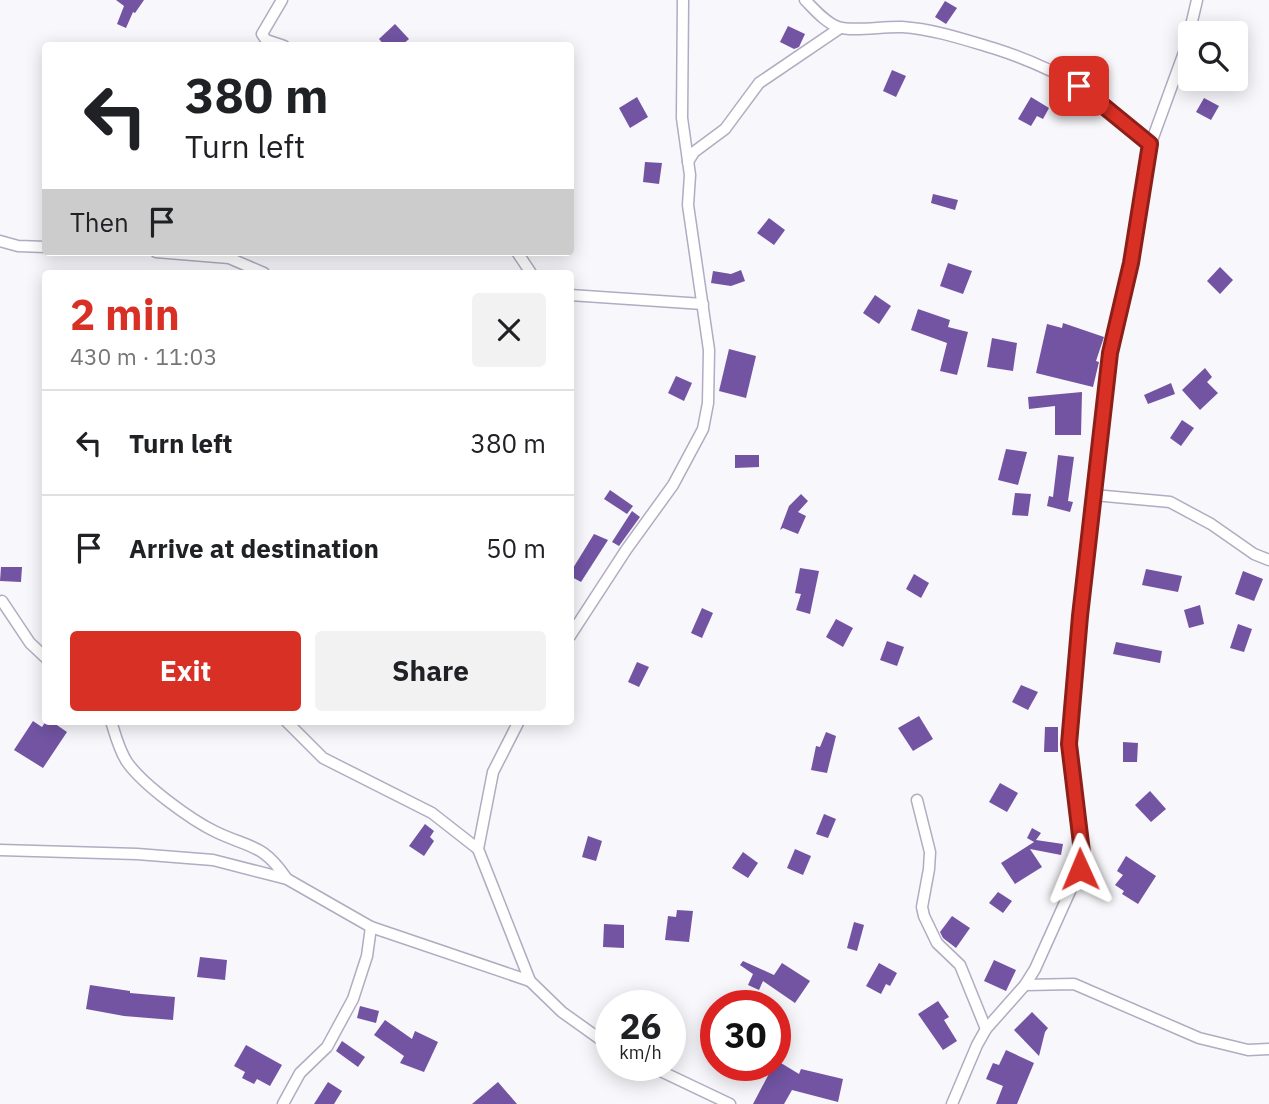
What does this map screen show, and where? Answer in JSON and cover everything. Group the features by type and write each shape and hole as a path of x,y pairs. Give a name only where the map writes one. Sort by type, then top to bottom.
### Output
{"street":[{"path":"272,42 266,40 262,34 282,0"},
{"path":"574,630 625,550 673,485 703,429 708,402 709,350 688,205 688,162 681,107 683,0"},
{"path":"805,0 831,24 840,28 851,30 904,27 999,50 1043,68 1079,86 1150,144"},
{"path":"952,1104 976,1045 986,1029 1026,985 1080,869 1082,852 1069,744 1080,616 1110,353 1131,263 1150,144 1186,47 1197,0"},
{"path":"688,162 694,152 725,129 759,83 840,28"},
{"path":"0,241 18,246 42,247"},
{"path":"205,256 229,258 257,270"},
{"path":"574,295 702,304"},
{"path":"1094,495 1170,502 1211,524 1254,554 1269,560"},
{"path":"2,601 30,643 42,654"},
{"path":"112,725 126,761 141,777 194,820 216,832 250,844 274,860 287,879"},
{"path":"290,725 323,758 432,813 478,849 530,981 562,1012 595,1036"},
{"path":"478,849 493,772 517,725"},
{"path":"917,800 929,852 929,869 922,907 924,916 937,943 960,965 986,1029"},
{"path":"0,849 213,860 287,879 371,927 530,981"},
{"path":"283,1104 300,1073 327,1047 353,999 367,956 371,927"},
{"path":"1026,985 1074,984 1199,1038 1248,1050 1269,1049"},
{"path":"682,1081 730,1104"}],"building":[{"path":"116,0 144,0 135,13 133,12 126,28 117,24 124,6"},
{"path":"945,1 957,8 946,24 935,17"},
{"path":"395,24 409,39 406,42 382,42 379,39"},
{"path":"788,26 805,34 799,47 794,49 780,42"},
{"path":"892,70 906,76 896,97 883,91"},
{"path":"637,97 648,117 630,128 619,108"},
{"path":"1031,97 1049,108 1043,119 1037,116 1031,126 1018,119"},
{"path":"1204,98 1219,106 1211,120 1196,112"},
{"path":"645,162 662,163 659,184 643,182"},
{"path":"933,194 958,200 955,210 931,203"},
{"path":"769,218 785,230 774,245 757,233"},
{"path":"948,263 972,271 963,294 940,286"},
{"path":"1220,267 1233,280 1220,294 1207,281"},
{"path":"741,270 745,281 731,286 711,283 713,271 731,274"},
{"path":"875,295 891,306 879,324 863,313"},
{"path":"918,309 950,320 948,327 968,332 957,375 940,371 947,343 911,330"},
{"path":"1063,323 1104,337 1096,361 1099,362 1093,387 1036,373 1047,324 1062,328"},
{"path":"992,338 1017,343 1013,371 987,367"},
{"path":"729,349 756,356 746,398 719,391"},
{"path":"1205,368 1212,377 1207,382 1218,393 1200,410 1182,390"},
{"path":"676,376 692,383 684,401 668,393"},
{"path":"1171,383 1175,394 1148,404 1144,395"},
{"path":"1082,392 1081,435 1055,435 1055,406 1029,409 1028,397"},
{"path":"1182,420 1194,428 1181,446 1170,438"},
{"path":"1006,449 1027,452 1018,485 998,480"},
{"path":"735,455 759,455 759,467 735,468"},
{"path":"1058,455 1074,457 1068,501 1073,502 1070,512 1047,506 1049,496 1053,497"},
{"path":"610,490 633,506 627,514 604,499"},
{"path":"1015,493 1031,494 1028,516 1012,515"},
{"path":"801,494 808,501 798,512 806,516 798,534 783,528 780,530 789,506"},
{"path":"632,511 640,517 619,546 612,542"},
{"path":"594,534 608,540 581,582 574,578 574,566"},
{"path":"1,567 22,567 21,582 0,581"},
{"path":"800,568 819,571 810,614 796,610 801,594 795,593"},
{"path":"1146,569 1182,576 1178,592 1142,585"},
{"path":"1243,571 1263,579 1254,601 1235,594"},
{"path":"914,574 929,583 921,598 906,589"},
{"path":"1200,605 1204,624 1189,628 1184,610"},
{"path":"702,608 713,613 702,638 691,633"},
{"path":"836,619 853,628 843,647 826,637"},
{"path":"1238,624 1252,629 1244,652 1230,648"},
{"path":"887,641 904,647 897,666 880,660"},
{"path":"1116,642 1162,651 1160,663 1113,654"},
{"path":"637,662 649,667 639,687 628,682"},
{"path":"1021,685 1038,692 1028,710 1012,702"},
{"path":"919,716 933,739 913,751 898,728"},
{"path":"33,721 42,727 57,725 67,732 43,768 14,750"},
{"path":"1045,727 1058,727 1058,752 1044,752"},
{"path":"826,732 836,736 827,773 811,770 816,746 820,747"},
{"path":"1123,742 1138,743 1137,762 1123,762"},
{"path":"1000,783 1018,793 1007,812 989,802"},
{"path":"1150,791 1166,809 1151,822 1135,805"},
{"path":"824,814 836,819 828,838 816,834"},
{"path":"425,824 434,831 430,837 434,841 424,856 409,846"},
{"path":"1032,828 1041,833 1036,840 1063,844 1061,855 1030,849 1042,867 1015,884 1001,863 1034,842 1027,838"},
{"path":"588,836 602,841 596,861 582,857"},
{"path":"795,849 811,856 803,875 787,868"},
{"path":"743,852 758,863 748,878 732,868"},
{"path":"1126,856 1156,876 1138,904 1122,894 1124,891 1115,885 1123,875 1117,871"},
{"path":"998,892 1012,901 1003,913 989,903"},
{"path":"677,910 693,911 689,942 665,940 668,916 676,917"},
{"path":"952,916 970,928 956,948 943,938 940,932"},
{"path":"854,922 864,925 857,951 847,948"},
{"path":"604,924 624,925 624,948 603,947"},
{"path":"200,957 227,960 225,980 197,977"},
{"path":"994,960 1016,970 1006,991 984,981"},
{"path":"743,961 774,975 782,963 810,981 795,1003 791,1000 791,990 776,990 763,981 759,990 748,985 753,974 740,965"},
{"path":"879,963 897,973 890,986 886,984 881,994 866,986"},
{"path":"90,985 130,993 175,997 173,1020 124,1016 86,1009"},
{"path":"938,1001 949,1017 944,1020 957,1041 943,1050 918,1014"},
{"path":"360,1006 379,1011 376,1023 357,1018"},
{"path":"1032,1012 1048,1028 1039,1056 1014,1030"},
{"path":"385,1020 412,1039 415,1031 438,1042 424,1072 400,1063 404,1056 374,1035"},
{"path":"342,1041 365,1057 358,1067 336,1051"},
{"path":"246,1045 282,1065 270,1086 257,1079 254,1084 242,1078 245,1072 234,1066"},
{"path":"1006,1050 1034,1063 1017,1104 996,1104 1003,1086 986,1079 993,1063 999,1065"},
{"path":"791,1069 799,1074 801,1069 843,1079 838,1102 792,1090 784,1104 753,1104 765,1081 791,1081"},
{"path":"328,1082 342,1091 334,1104 314,1104"},
{"path":"498,1082 517,1104 472,1104"}],"route":[{"path":"1079,86 1150,144 1131,263 1110,353 1080,616 1069,744 1082,852 1080,869"}]}
